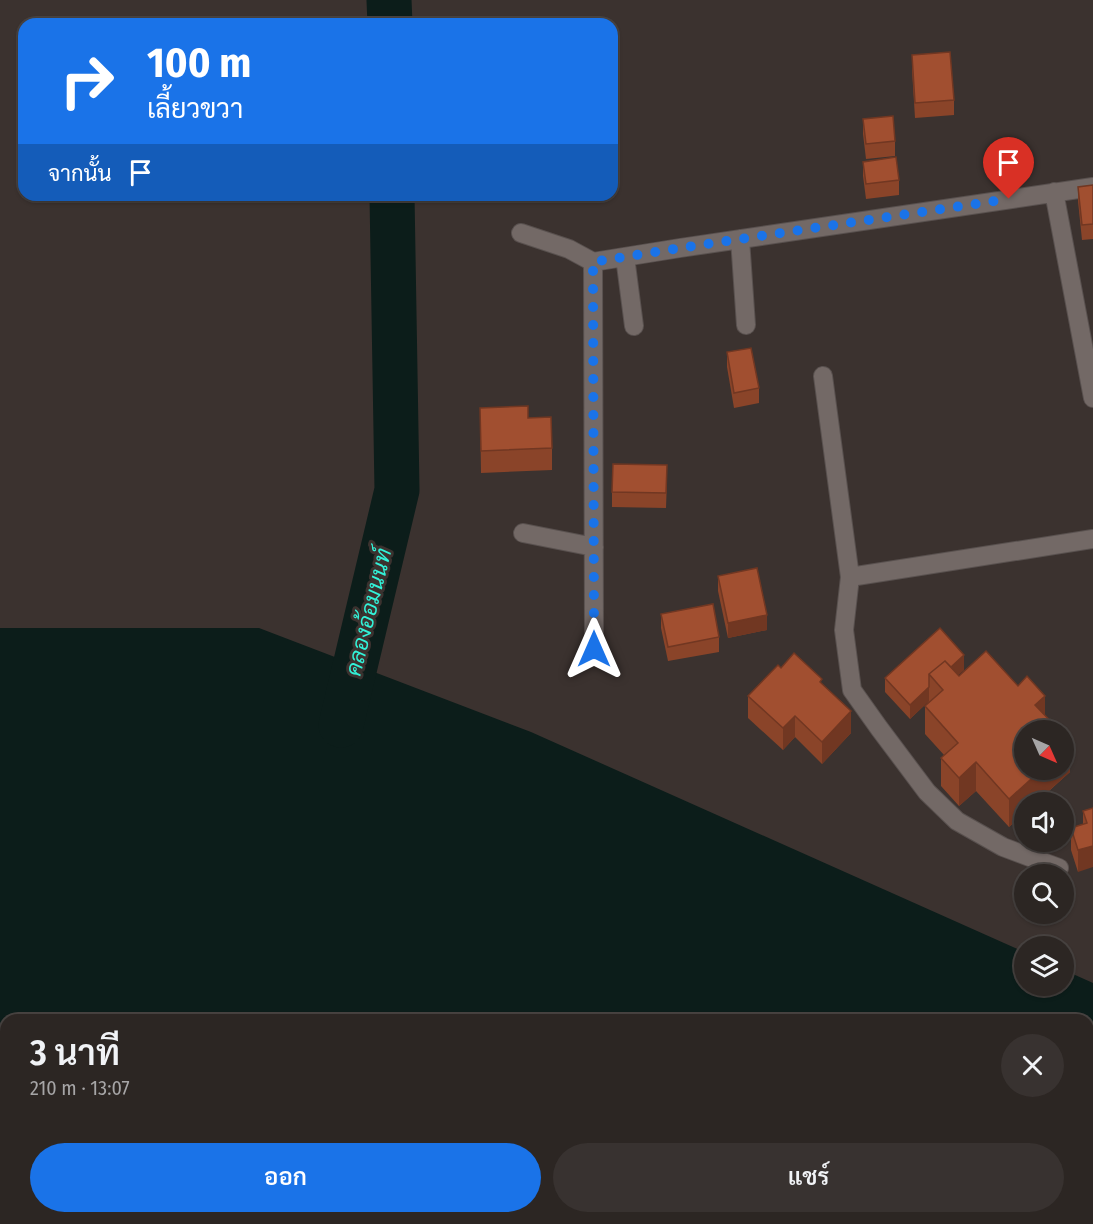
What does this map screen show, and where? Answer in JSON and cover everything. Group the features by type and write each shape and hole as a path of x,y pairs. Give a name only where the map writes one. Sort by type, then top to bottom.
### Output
{"street":[{"path":"521,233 569,249 593,262 1093,188"},
{"path":"1054,192 1093,398"},
{"path":"740,239 746,325"},
{"path":"625,257 634,326"},
{"path":"593,262 594,649"},
{"path":"823,376 850,577 844,630 852,690 927,792 957,821 1003,847 1048,864"},
{"path":"523,533 594,546"},
{"path":"850,577 1093,539"}],"water":[{"path":"0,628 259,628 531,732 1014,948 1014,996 1074,996 1074,974 1093,983 1093,1014 0,1014"}],"building":[{"path":"950,52 954,100 915,103 912,55"},
{"path":"893,116 895,141 866,144 863,119"},
{"path":"896,157 899,180 866,184 863,162"},
{"path":"1093,185 1093,224 1082,225 1078,187"},
{"path":"751,348 759,388 734,393 727,352"},
{"path":"528,406 528,418 551,417 552,448 481,451 480,408"},
{"path":"613,464 667,465 666,493 612,492"},
{"path":"757,568 767,615 728,623 718,576"},
{"path":"713,604 719,637 668,647 661,614"},
{"path":"940,628 964,655 951,667 945,661 929,674 929,687 910,705 885,678"},
{"path":"986,651 1018,686 1027,676 1045,696 1035,705 1049,720 1014,720 1014,780 1030,780 1014,792 1009,799 976,762 959,778 941,758 958,743 925,706 943,690 929,674 945,661 959,676"},
{"path":"794,653 851,711 822,742 795,716 783,728 748,696 778,665 781,668"},
{"path":"1093,808 1093,846 1078,850 1074,827 1087,823 1083,811"}],"waterway":[{"name":"คลองอ้อมนนท์","path":"389,0 390,18"},
{"name":"คลองอ้อมนนท์","path":"341,725 397,490 392,201"}],"route":[{"path":"594,649 593,262 1009,199"}]}
